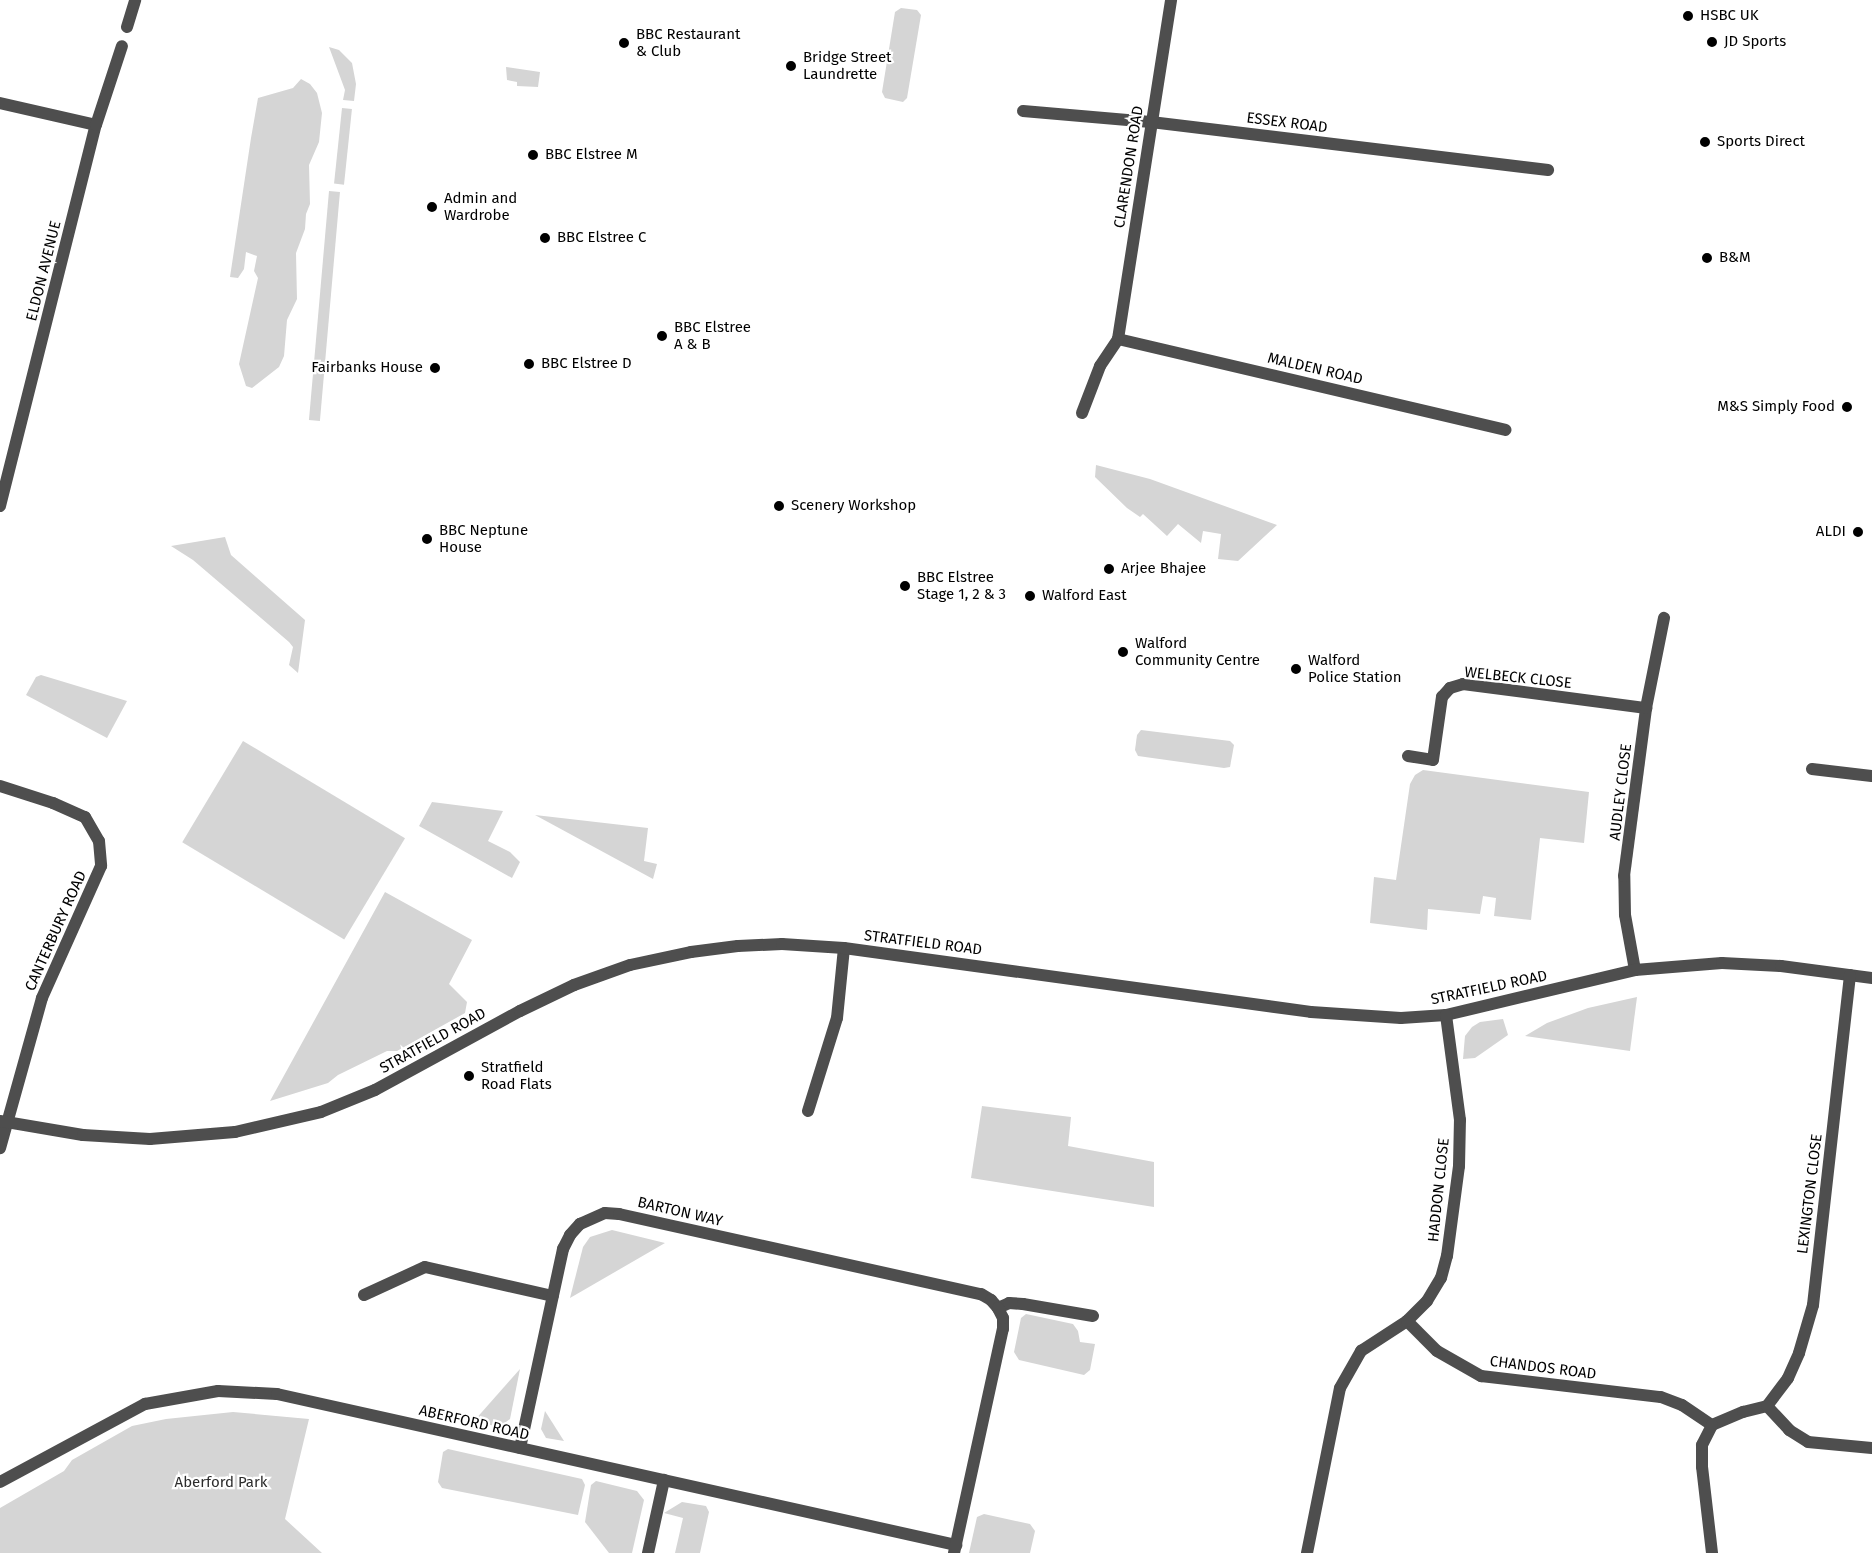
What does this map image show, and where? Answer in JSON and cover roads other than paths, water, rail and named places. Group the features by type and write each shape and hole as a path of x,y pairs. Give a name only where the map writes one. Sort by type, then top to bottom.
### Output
{"street":[{"path":"127,27 135,0"},
{"name":"CLARENDON ROAD","path":"1118,339 1171,0"},
{"name":"ELDON AVENUE","path":"0,506 96,125 122,46"},
{"path":"0,103 96,125"},
{"name":"ESSEX ROAD","path":"1023,111 1151,122 1548,170"},
{"path":"1082,413 1100,366 1118,339"},
{"name":"MALDEN ROAD","path":"1118,339 1505,430"},
{"name":"AUDLEY CLOSE","path":"1635,970 1625,915 1624,876 1646,708 1664,618"},
{"name":"WELBECK CLOSE","path":"1408,756 1433,760 1442,698 1450,688 1462,684 1646,708"},
{"path":"1812,769 1872,776"},
{"name":"CANTERBURY ROAD","path":"0,786 53,803 85,817 99,841 101,866 42,998 3,1122 0,1148"},
{"name":"STRATFIELD ROAD","path":"3,1122 83,1135 150,1139 235,1132 321,1112 353,1099 574,985 630,965 691,952 738,946 782,944 844,948 1311,1012 1401,1018 1446,1015 1635,970 1722,963 1872,978"},
{"path":"808,1111 837,1018 844,948"},
{"name":"LEXINGTON CLOSE","path":"1767,1406 1788,1378 1799,1353 1813,1305 1850,975"},
{"name":"HADDON CLOSE","path":"1407,1321 1427,1301 1441,1278 1447,1256 1459,1166 1460,1120 1446,1015"},
{"name":"BARTON WAY","path":"520,1448 563,1249 570,1235 580,1224 605,1213 981,1294 998,1308"},
{"path":"364,1295 425,1267 553,1296"},
{"path":"955,1549 1003,1329 1003,1318 998,1308 1009,1304 1023,1304 1093,1316"},
{"path":"1307,1553 1340,1388 1361,1351 1407,1321"},
{"name":"CHANDOS ROAD","path":"1407,1321 1437,1352 1481,1376 1661,1397 1682,1405 1712,1425"},
{"name":"ABERFORD ROAD","path":"0,1482 136,1407 218,1391 277,1394 664,1480 955,1549"},
{"path":"1712,1553 1702,1467 1702,1445 1712,1425 1743,1412 1767,1406 1789,1430 1808,1442 1872,1448"},
{"path":"648,1553 664,1480"}],"place":[{"name":"HSBC UK","path":"1688,16"},
{"name":"JD Sports","path":"1712,42"},
{"name":"BBC Restaurant & Club","path":"624,43"},
{"name":"Bridge Street Laundrette","path":"791,66"},
{"name":"Sports Direct","path":"1705,142"},
{"name":"BBC Elstree M","path":"533,155"},
{"name":"Admin and Wardrobe","path":"432,207"},
{"name":"BBC Elstree C","path":"545,238"},
{"name":"B&M","path":"1707,258"},
{"name":"BBC Elstree A & B","path":"662,336"},
{"name":"BBC Elstree D","path":"529,364"},
{"name":"Fairbanks House","path":"435,368"},
{"name":"M&S Simply Food","path":"1847,407"},
{"name":"Scenery Workshop","path":"779,506"},
{"name":"ALDI","path":"1858,532"},
{"name":"BBC Neptune House","path":"427,539"},
{"name":"Arjee Bhajee","path":"1109,569"},
{"name":"BBC Elstree Stage 1, 2 & 3","path":"905,586"},
{"name":"Walford East","path":"1030,596"},
{"name":"Walford Community Centre","path":"1123,652"},
{"name":"Walford Police Station","path":"1296,669"},
{"name":"Stratfield Road Flats","path":"469,1076"}],"park label":[{"name":"Aberford Park","path":"221,1483"}]}
